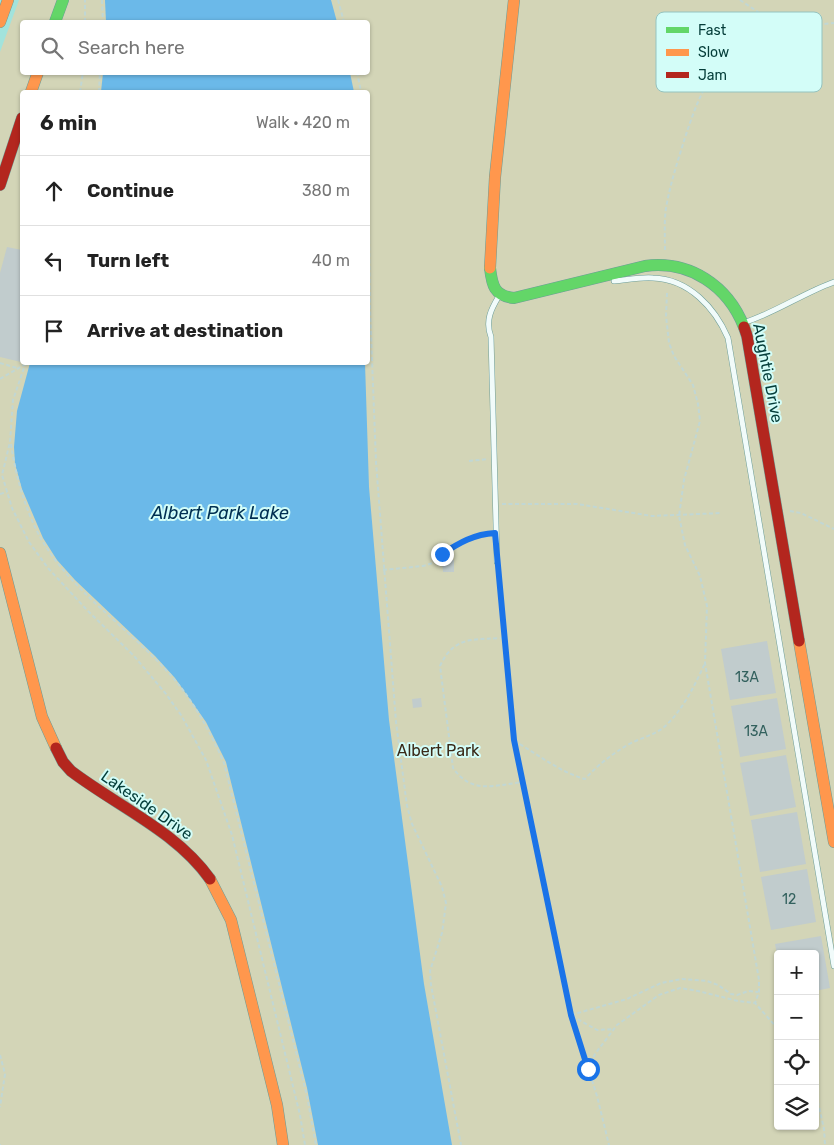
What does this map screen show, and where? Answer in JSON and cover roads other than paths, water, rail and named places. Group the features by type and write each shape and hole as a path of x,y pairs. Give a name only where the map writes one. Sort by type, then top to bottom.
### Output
{"main road":[{"path":"0,22 8,0"},
{"path":"56,20 62,0"},
{"path":"500,294 495,289 491,277 491,250 495,177 514,0"},
{"path":"32,90 37,75"},
{"path":"0,185 20,124"},
{"name":"Aughtie Drive","path":"500,294 505,297 514,298 658,265 679,268 698,274 715,284 732,304 743,324 748,341 834,842"},
{"name":"Lakeside Drive","path":"0,553 42,717 63,762 83,780 163,833 182,848 204,870 221,897 233,928 277,1105 283,1145"}],"lane":[{"path":"579,283 652,278 665,279 677,283 696,294 710,307 728,338 834,966"},
{"path":"743,324 775,311 808,293 834,282"},
{"path":"497,562 490,336 488,323 492,308 500,294"}],"water":[{"path":"105,0 331,0 336,20 106,20"},
{"path":"103,75 350,75 354,90 101,90"},
{"name":"Albert Park Lake","path":"29,365 365,365 369,487 389,720 424,984 452,1145 318,1145 307,1088 226,762 206,722 175,678 155,656 75,580 57,560 43,538 22,489 15,464 14,447 17,411"}],"park label":[{"name":"Albert Park","path":"438,750"}]}
